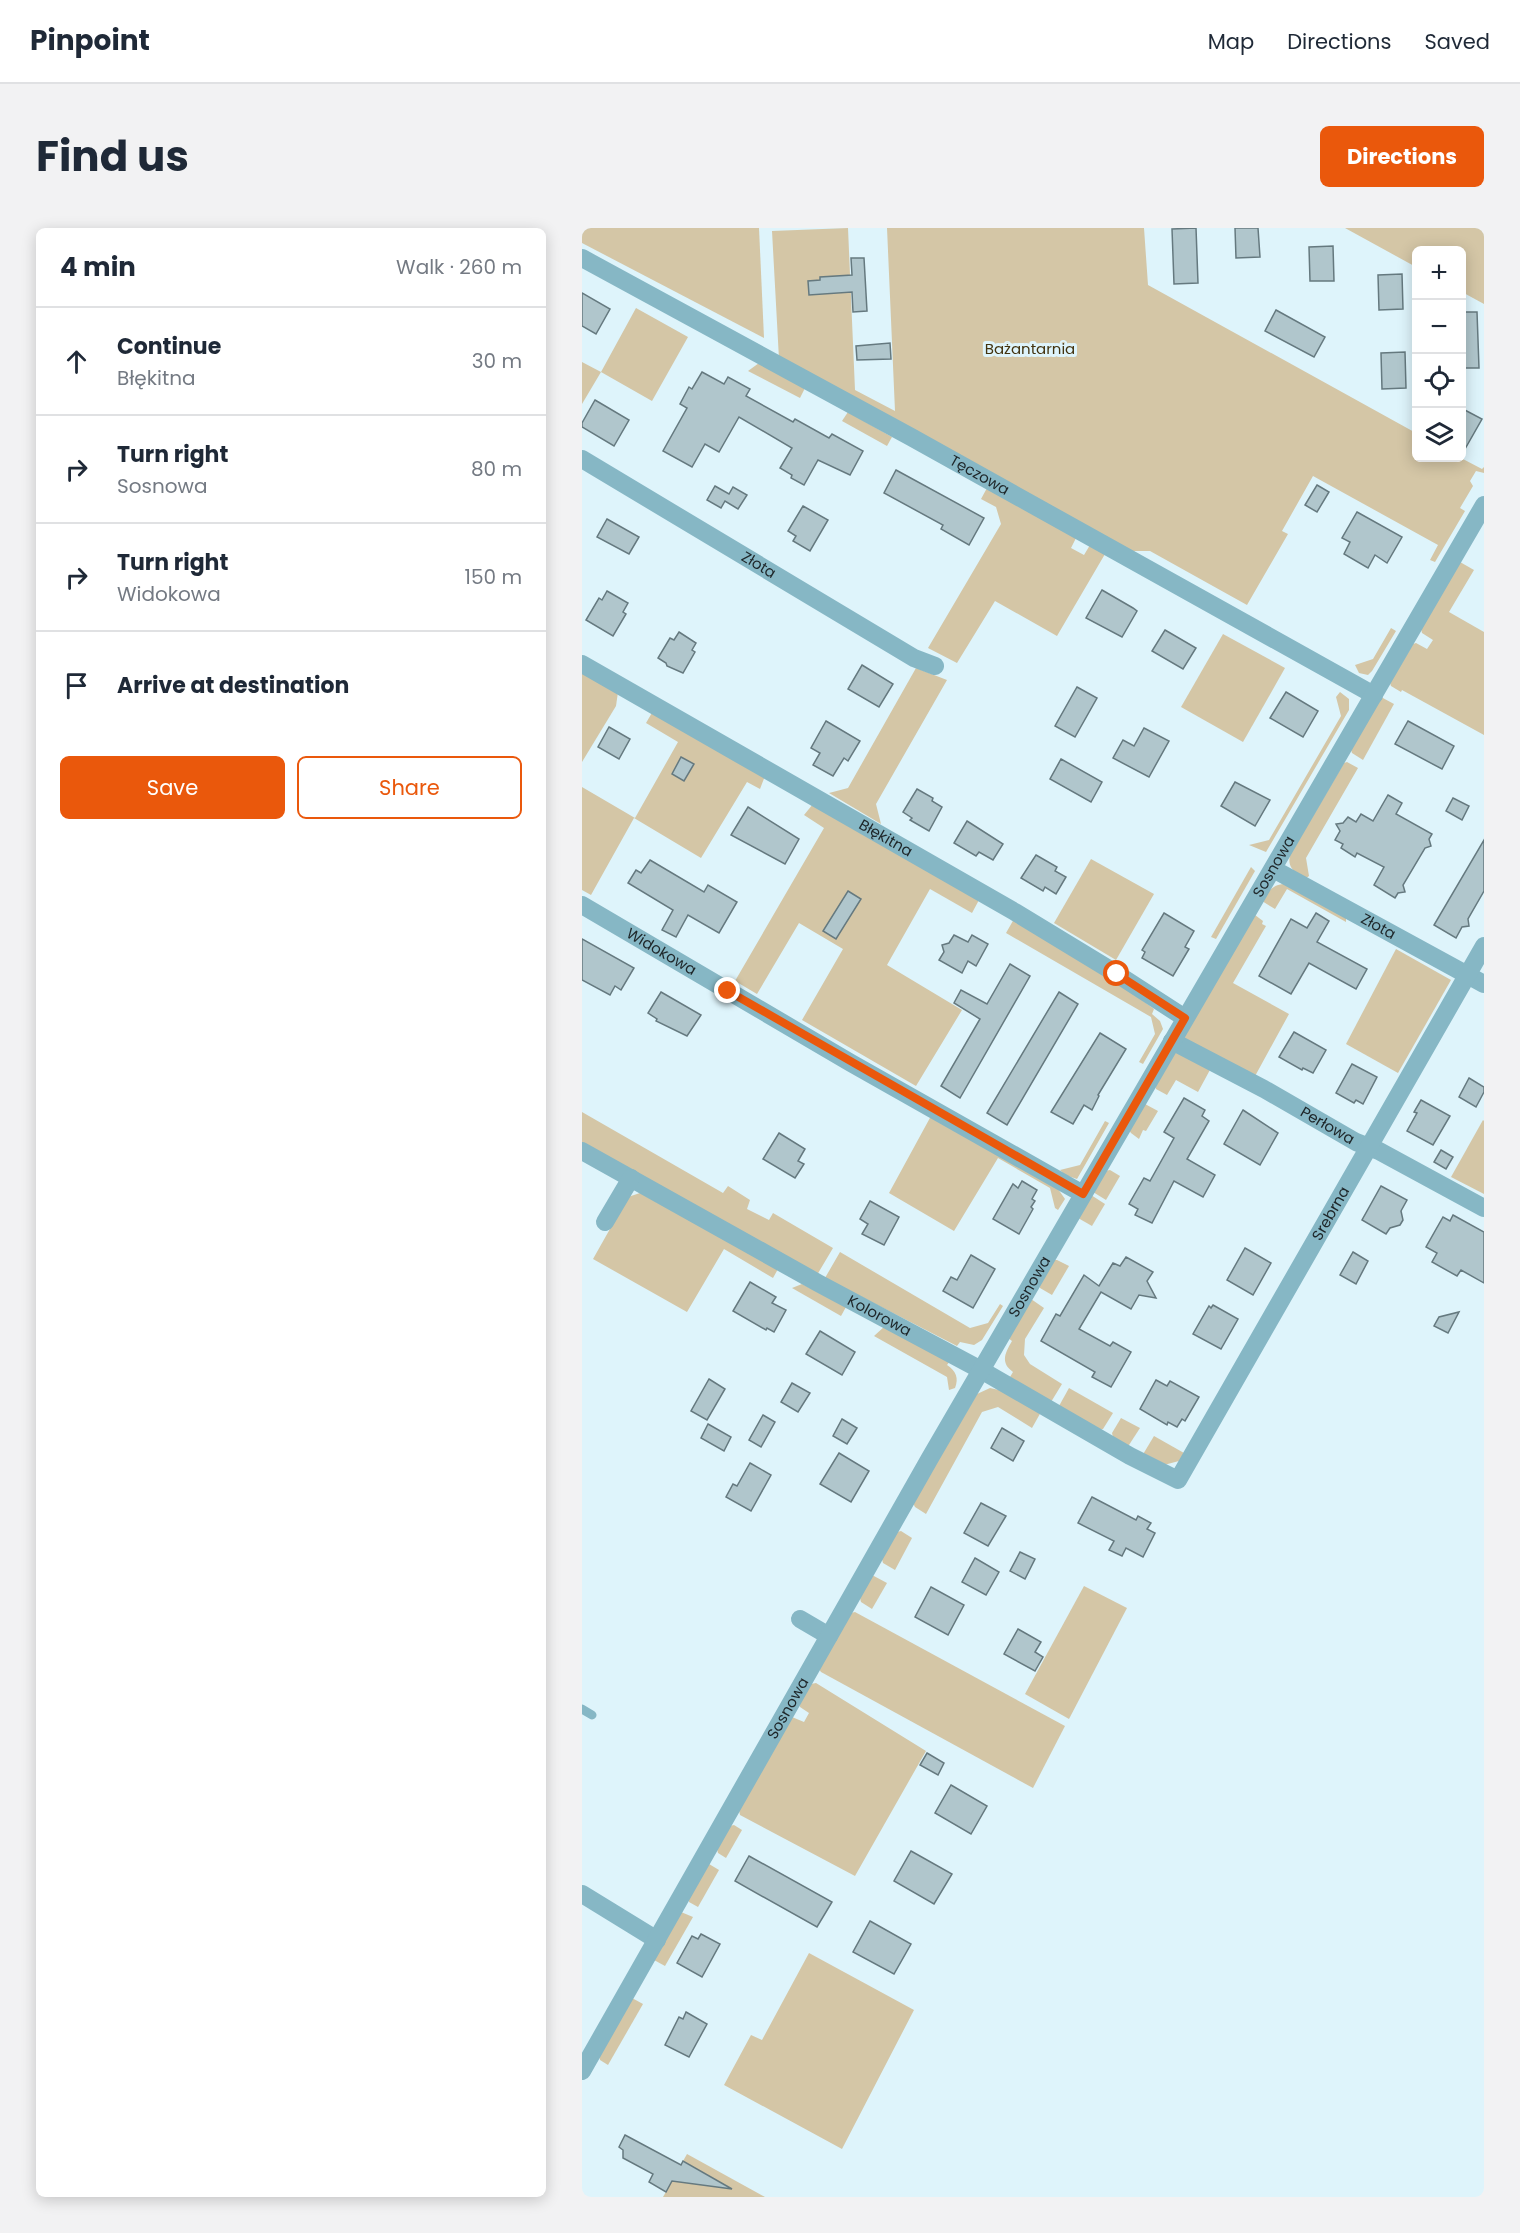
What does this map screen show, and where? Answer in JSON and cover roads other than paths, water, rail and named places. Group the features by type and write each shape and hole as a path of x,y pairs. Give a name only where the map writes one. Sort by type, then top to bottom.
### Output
{"street":[{"name":"Tęczowa","path":"582,258 891,426 1374,695"},
{"name":"Złota","path":"582,459 914,658 935,666"},
{"name":"Sosnowa","path":"582,2072 981,1370 1484,505"},
{"name":"Błękitna","path":"582,664 1015,912 1185,1018"},
{"name":"Złota","path":"1273,869 1484,984"},
{"name":"Widokowa","path":"582,905 851,1063 1083,1194"},
{"name":"Srebrna","path":"1178,1480 1484,946"},
{"name":"Perłowa","path":"1172,1041 1258,1086 1356,1142 1484,1208"},
{"name":"Kolorowa","path":"582,1151 818,1283 981,1370 1130,1456 1178,1480"},
{"path":"605,1222 631,1178"},
{"path":"800,1619 829,1636"},
{"path":"582,1894 657,1940"}],"lane":[{"path":"582,1709 592,1715"}],"park label":[{"name":"Bażantarnia","path":"1030,349"}]}
